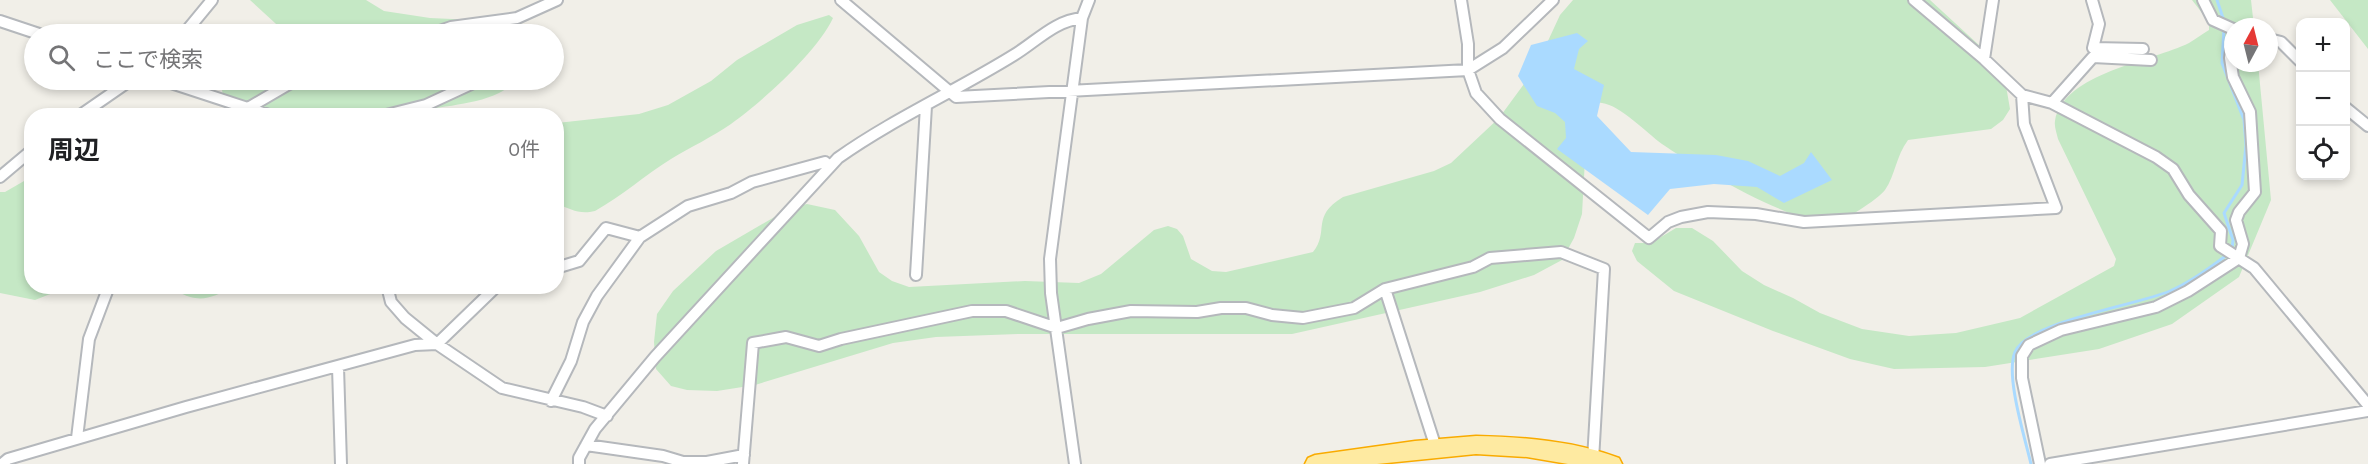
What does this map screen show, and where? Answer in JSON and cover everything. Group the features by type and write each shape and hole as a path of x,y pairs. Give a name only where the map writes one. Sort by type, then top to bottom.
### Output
{"highway":[{"path":"1315,464 1436,448 1476,446 1515,447 1603,462"}],"street":[{"path":"192,24 212,0"},
{"path":"474,24 517,18 558,0"},
{"path":"841,0 956,97 1468,70 1496,54 1553,0"},
{"path":"1075,464 1051,293 1050,259 1082,18 1089,0"},
{"path":"1461,0 1468,44 1468,70 1476,93 1500,119 1649,238 1656,228 1669,221 1691,215 1722,212 1750,213 1783,221 1804,222 2056,208 2024,124 2022,95"},
{"path":"1914,0 1984,59 2022,95 2052,103 2156,157 2173,169 2189,195 2221,231 2220,246 2254,268 2368,405"},
{"path":"1984,59 1993,0"},
{"path":"2092,0 2099,24 2093,48 2143,49"},
{"path":"2203,0 2213,20 2224,26"},
{"path":"579,464 579,458 595,429 663,348 829,166 872,134 950,93 1016,54 1054,26 1071,19 1082,18"},
{"path":"0,21 24,29"},
{"path":"2278,41 2296,56"},
{"path":"2052,103 2093,57 2151,60"},
{"path":"2040,464 2020,373 2022,354 2032,342 2052,332 2158,306 2184,293 2234,254 2243,244 2236,220 2239,212 2255,192 2254,153 2250,112 2232,72"},
{"path":"91,108 117,90"},
{"path":"193,90 248,108 279,90"},
{"path":"414,108 458,90"},
{"path":"916,275 926,106"},
{"path":"2350,111 2368,126"},
{"path":"0,177 24,157"},
{"path":"551,401 571,361 583,322 597,296 640,237 688,206 731,194 752,182 825,162 829,166"},
{"path":"564,266 579,261 606,228 640,237"},
{"path":"586,446 663,456 683,462 744,460 753,343 786,337 819,346 972,311 1006,312 1057,328 1131,311 1197,312 1221,308 1246,309 1272,315 1314,316 1353,308 1385,289 1473,267 1490,258 1561,252 1604,269 1603,462"},
{"path":"1385,289 1436,448"},
{"path":"77,438 89,339 106,294"},
{"path":"389,294 391,302 405,318 437,344 502,388 583,407 607,416"},
{"path":"2,464 8,459 186,407 415,345 437,344 487,294"},
{"path":"338,367 341,464"},
{"path":"2050,464 2368,411"}],"green space":[{"path":"250,0 366,0 384,11 430,18 497,21 507,24 276,24"},
{"path":"1573,0 1930,0 1980,46 1995,64 2005,80 2010,109 2003,120 1991,129 1908,140 1885,190 1860,210 1831,223 1814,221 1770,205 1677,154 1617,109 1602,103 1588,104 1582,214 1574,238 1562,260 1534,275 1480,292 1292,334 1018,334 936,337 893,343 755,385 717,391 687,390 671,386 656,369 654,342 657,314 673,291 716,251 790,208 807,204 835,210 859,236 879,272 892,281 909,287 1025,281 1079,283 1101,274 1154,230 1168,226 1177,229 1183,236 1191,259 1212,271 1226,272 1313,252 1318,244 1323,218 1333,204 1343,197 1434,171 1451,163 1499,118 1535,69 1560,15"},
{"path":"2192,0 2251,0 2253,18 2224,18 2224,72 2259,72 2271,200 2239,277 2172,324 2099,349 1985,367 1894,369 1850,359 1674,291 1637,261 1632,251 1635,243 1651,243 1676,228 1692,228 1713,241 1742,271 1764,285 1820,313 1862,329 1909,336 1956,333 2020,318 2114,266 2116,259 2058,139 2055,121 2062,105 2074,91 2091,80 2189,43 2209,30 2209,22"},
{"path":"2330,0 2368,0 2368,49 2350,26 2350,18 2344,18"},
{"path":"829,15 833,18 802,61 758,103 731,124 671,159 595,211 580,212 564,206 564,122 639,114 668,105 711,81 737,60 797,25"},
{"path":"222,90 505,90 488,98 439,108 246,108 223,95"},
{"path":"24,181 24,294 50,294 35,300 0,293 0,192 5,192"},
{"path":"183,294 219,294 205,298"}],"water":[{"path":"1577,33 1588,41 1579,49 1574,69 1604,85 1597,116 1631,152 1716,155 1748,161 1780,176 1804,163 1811,152 1832,180 1784,203 1757,187 1714,184 1670,189 1648,215 1557,149 1566,138 1565,122 1555,113 1537,106 1518,76 1531,45"}],"waterway":[{"path":"2217,0 2224,21"},
{"path":"2224,28 2222,63 2224,68"},
{"path":"2225,72 2244,120 2246,145 2242,185 2224,213 2233,240 2232,249"},
{"path":"2031,464 2012,376 2015,352 2024,341 2040,331 2061,323 2170,291 2193,279 2228,254"}]}
